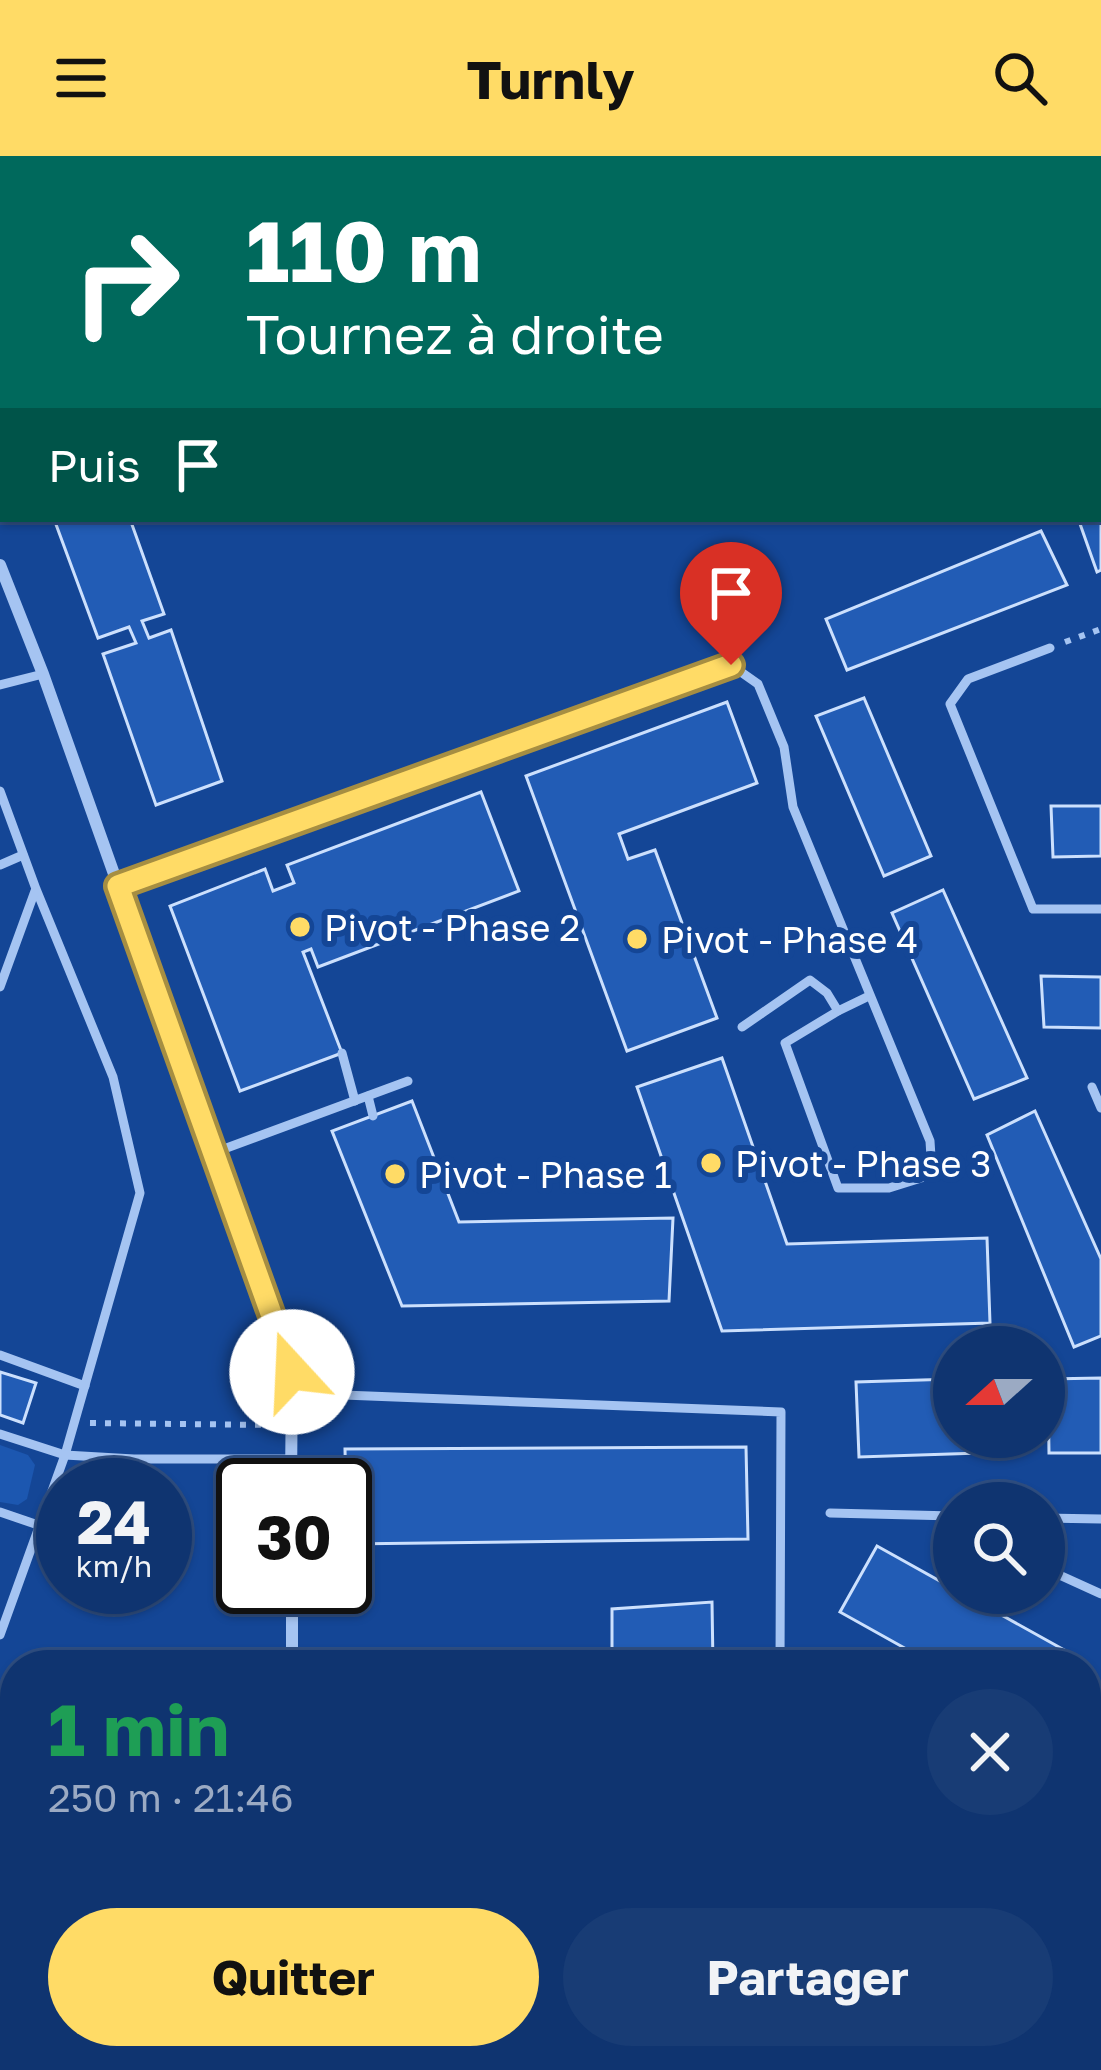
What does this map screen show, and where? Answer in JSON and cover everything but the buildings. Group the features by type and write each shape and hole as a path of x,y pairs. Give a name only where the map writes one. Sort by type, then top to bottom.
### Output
{"street":[{"path":"0,565 284,1344 292,1372 291,1458"},
{"path":"292,1614 292,1650"}],"lane":[{"path":"1050,648 968,680 950,704 1034,909 1101,909"},
{"path":"118,886 731,665 758,684 784,747 793,807 930,1141 931,1156 921,1178 889,1188 838,1188 785,1043 869,996"},
{"path":"0,685 43,674"},
{"path":"0,791 112,1077 140,1193 63,1458"},
{"path":"0,865 23,855"},
{"path":"0,988 36,889"},
{"path":"742,1027 811,980 838,1011"},
{"path":"342,1053 355,1101"},
{"path":"213,1153 408,1081"},
{"path":"1092,1087 1101,1108"},
{"path":"368,1096 373,1116"},
{"path":"0,1355 85,1386"},
{"path":"292,1393 781,1412 780,1650"},
{"path":"0,1434 64,1455 216,1459"},
{"path":"0,1512 36,1524"},
{"path":"830,1513 933,1515"},
{"path":"1065,1519 1101,1520"},
{"path":"0,1635 36,1539"},
{"path":"1065,1578 1101,1594"}],"path":[{"path":"1050,648 1101,629"},
{"path":"74,1423 291,1425"}],"shaded area":[{"path":"0,1445 28,1455 35,1465 27,1499 18,1505 0,1502"}],"place":[{"name":"Pivot - Phase 2","path":"300,927"},
{"name":"Pivot - Phase 4","path":"637,939"},
{"name":"Pivot - Phase 3","path":"711,1163"},
{"name":"Pivot - Phase 1","path":"395,1174"}],"route":[{"path":"292,1372 118,886 731,665"}]}
